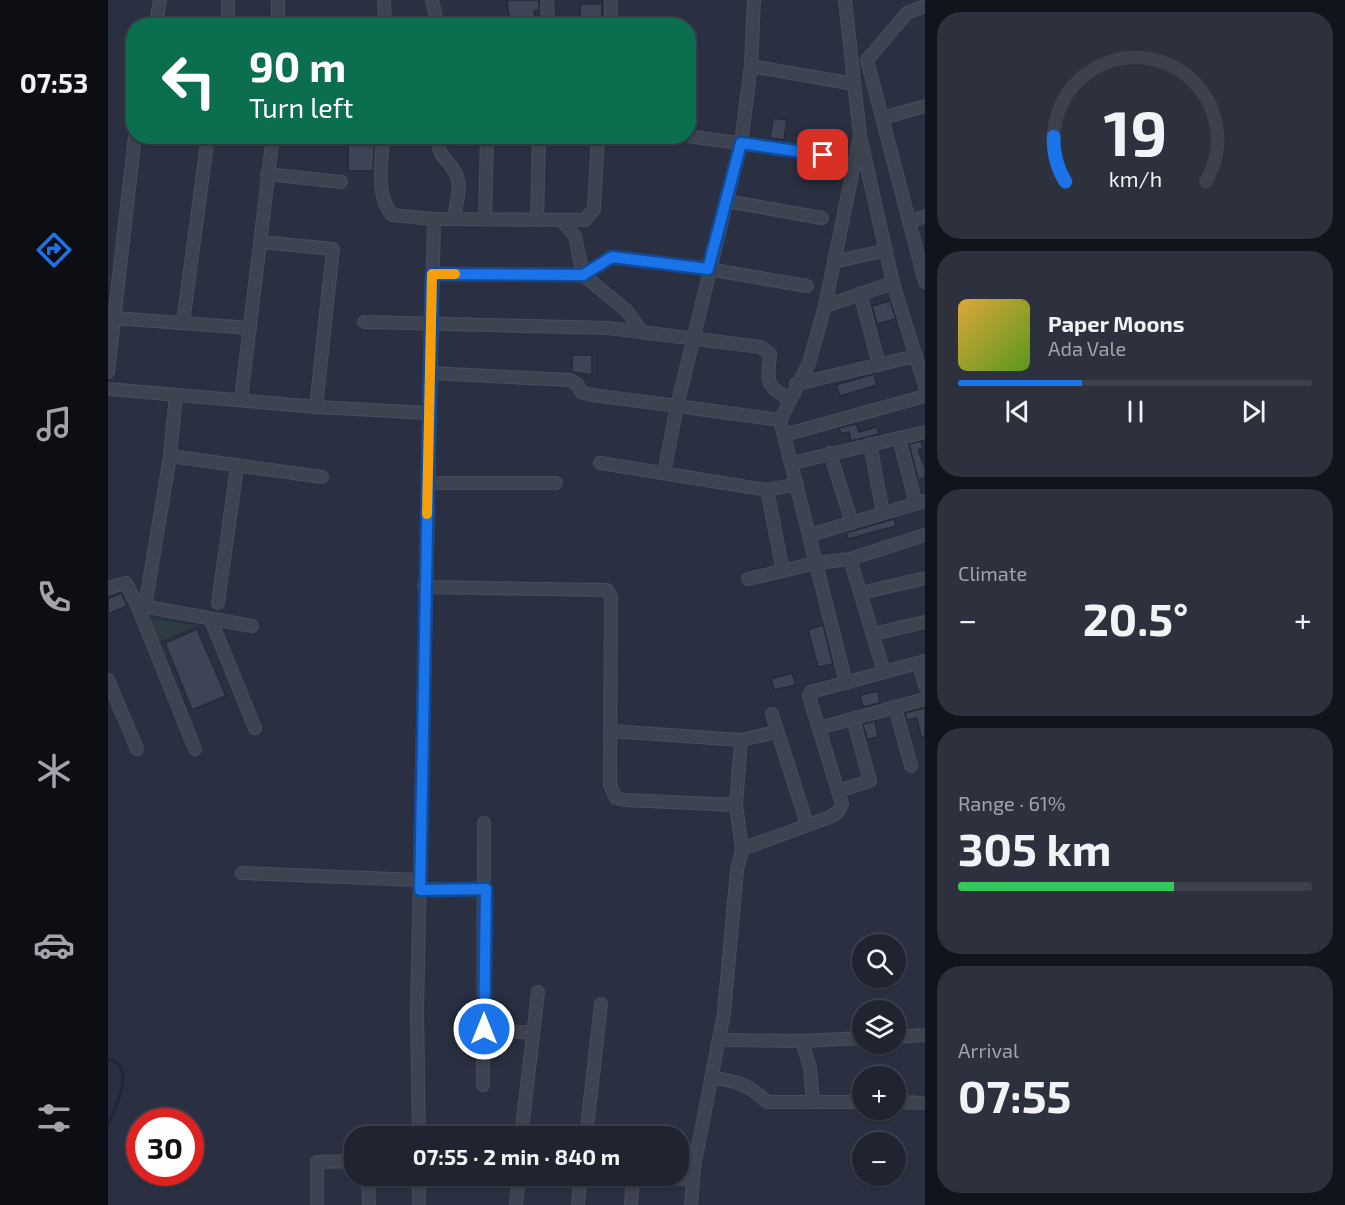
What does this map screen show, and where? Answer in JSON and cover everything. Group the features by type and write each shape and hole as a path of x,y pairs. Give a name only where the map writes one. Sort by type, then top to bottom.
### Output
{"street":[{"path":"157,18 160,0"},
{"path":"228,0 228,18"},
{"path":"278,0 278,18"},
{"path":"384,0 385,18"},
{"path":"432,0 436,18"},
{"path":"547,0 548,18"},
{"path":"611,0 611,18"},
{"path":"664,473 708,269 741,143 751,66 754,0"},
{"path":"845,0 860,136 893,283 925,386"},
{"path":"925,6 907,13 867,60 925,279"},
{"path":"751,66 854,84"},
{"path":"882,118 925,106"},
{"path":"846,683 780,420 796,384 809,363 825,306 860,136"},
{"path":"696,137 823,155"},
{"path":"108,372 134,144"},
{"path":"183,323 207,144"},
{"path":"241,399 272,144"},
{"path":"383,144 382,195 385,207 392,215 434,219 562,222 585,220 594,209 598,144"},
{"path":"438,144 443,159 455,172 459,181 454,219"},
{"path":"485,219 487,144"},
{"path":"537,220 539,144"},
{"path":"267,174 341,182"},
{"path":"726,201 822,218"},
{"path":"909,222 925,216"},
{"path":"419,1126 417,1012 425,705 424,586 429,483 434,219"},
{"path":"562,222 574,236 583,275 626,310 642,332"},
{"path":"261,242 333,249 316,407"},
{"path":"834,262 886,250"},
{"path":"432,274 583,275 612,257 708,269 807,286"},
{"path":"825,306 893,283"},
{"path":"860,293 879,365"},
{"path":"114,318 250,328"},
{"path":"364,322 431,322 642,332 767,350 770,354 767,376 769,384 789,399"},
{"path":"796,384 916,356"},
{"path":"430,373 570,380 578,385 581,392 592,395 780,420"},
{"path":"108,388 316,407 429,413"},
{"path":"141,606 170,456 176,394"},
{"path":"784,435 925,396"},
{"path":"792,463 925,432"},
{"path":"810,535 920,502 899,438"},
{"path":"870,444 883,513"},
{"path":"830,453 852,523"},
{"path":"170,456 322,477"},
{"path":"600,462 767,490 797,484"},
{"path":"218,603 237,467"},
{"path":"429,483 556,483"},
{"path":"767,490 783,571"},
{"path":"748,579 816,563 850,559 925,535"},
{"path":"850,559 884,672"},
{"path":"861,593 925,578"},
{"path":"108,588 126,583 141,606 195,749"},
{"path":"424,586 607,590 611,597 610,784 616,798 736,805"},
{"path":"141,606 252,626"},
{"path":"211,620 255,728"},
{"path":"873,634 925,622"},
{"path":"742,849 838,812 842,804 809,696 811,692 922,662 925,686"},
{"path":"108,680 137,749"},
{"path":"819,728 925,699"},
{"path":"895,707 911,766"},
{"path":"772,714 807,824"},
{"path":"838,791 866,784 871,777 854,719"},
{"path":"611,731 741,740 776,732"},
{"path":"691,1205 693,1180 718,1040 742,849 736,805 741,740"},
{"path":"483,1085 486,889 484,823"},
{"path":"242,873 486,889"},
{"path":"522,1126 538,992"},
{"path":"587,1126 601,1004"},
{"path":"484,1029 533,1033"},
{"path":"906,1036 925,1035"},
{"path":"718,1040 802,1041 852,1038"},
{"path":"802,1041 810,1068 813,1101"},
{"path":"711,1077 745,1084 754,1089 767,1102 852,1102"},
{"path":"906,1102 925,1103"},
{"path":"317,1205 317,1162 344,1161"},
{"path":"689,1180 693,1180"},
{"path":"368,1186 369,1205"},
{"path":"419,1186 419,1205"},
{"path":"516,1205 518,1186"},
{"path":"578,1205 580,1186"},
{"path":"631,1205 632,1186"}],"shaded area":[{"path":"145,617 197,626 157,642"}],"building":[{"path":"507,0 539,0 539,10 534,11 534,18 509,18"},
{"path":"580,4 602,4 602,18 580,18"},
{"path":"773,118 787,120 784,140 770,138"},
{"path":"348,144 375,144 373,171 348,171"},
{"path":"890,301 896,319 877,324 872,306"},
{"path":"572,355 592,355 592,375 572,372"},
{"path":"874,374 877,385 840,396 836,385"},
{"path":"856,424 859,432 877,427 879,434 851,441 849,432 841,434 839,428"},
{"path":"921,441 923,448 918,450 925,468 925,478 918,480 909,444"},
{"path":"894,519 896,526 848,539 846,533"},
{"path":"121,593 127,606 108,614 108,599"},
{"path":"823,625 833,664 818,667 808,630"},
{"path":"197,629 226,696 192,710 165,643"},
{"path":"792,673 796,685 774,690 771,679"},
{"path":"878,691 880,703 863,707 860,695"},
{"path":"925,708 925,737 921,737 917,718 907,720 905,713"},
{"path":"875,721 878,737 867,739 863,724"}],"waterway":[{"path":"108,1059 117,1063 122,1070 123,1078 119,1098 108,1125"}],"slow traffic":[{"path":"427,514 432,274 455,274"}],"route":[{"path":"484,1029 486,889 420,890 425,705 423,636 429,483 432,274 583,275 612,257 708,269 741,143 823,155"}]}
